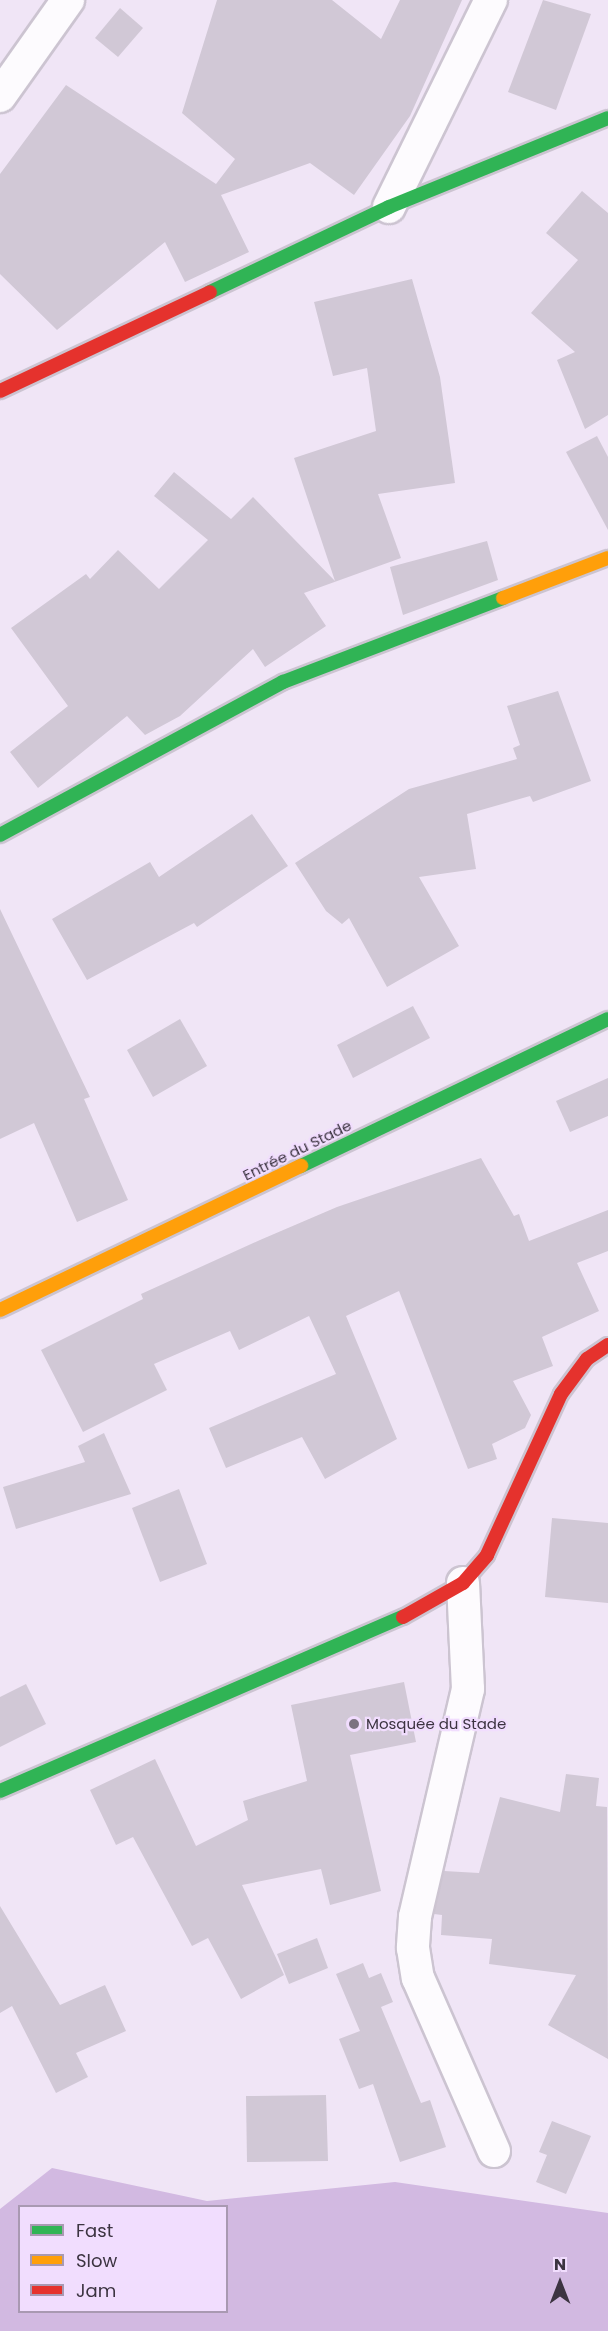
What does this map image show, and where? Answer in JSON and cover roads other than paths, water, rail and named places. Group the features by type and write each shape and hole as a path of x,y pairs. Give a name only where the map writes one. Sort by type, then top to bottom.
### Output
{"street":[{"path":"0,96 68,0"},
{"path":"389,207 491,0"},
{"path":"0,391 389,207 608,118"},
{"path":"0,835 283,682 608,558"},
{"name":"Entrée du Stade","path":"0,1310 608,1019"},
{"path":"0,1791 326,1655 419,1612 463,1583 487,1555 561,1394 587,1359 608,1345"},
{"path":"463,1583 468,1689 415,1917 413,1948 418,1978 494,2151"}],"place":[{"name":"Mosquée du Stade","path":"354,1724"}]}
